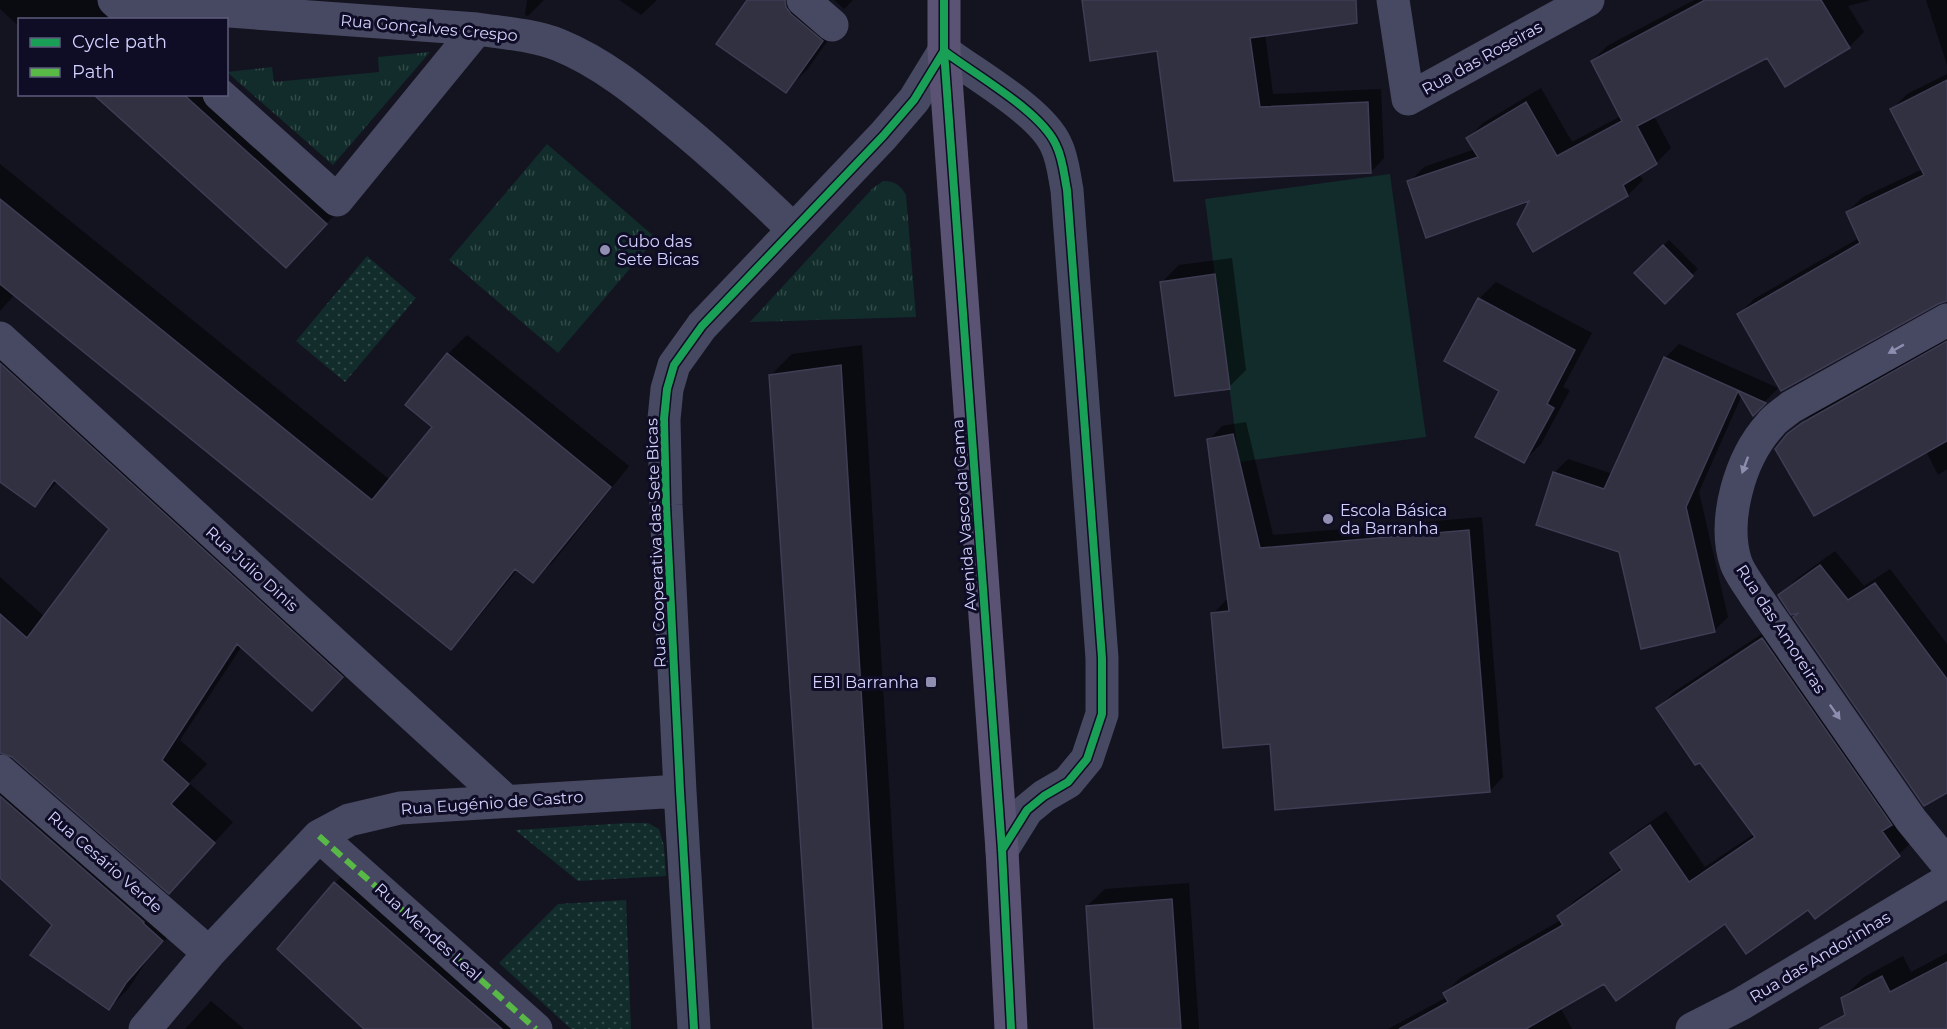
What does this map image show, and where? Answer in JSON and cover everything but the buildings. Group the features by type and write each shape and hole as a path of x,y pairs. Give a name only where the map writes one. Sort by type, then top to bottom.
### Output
{"main road":[{"name":"Avenida Vasco da Gama","path":"924,0 944,51"},
{"name":"Avenida Vasco da Gama","path":"944,0 944,51 1002,850 1011,1029"}],"street":[{"path":"114,0 134,18"},
{"name":"Rua Gonçalves Crespo","path":"144,0 187,8 477,29 517,34 557,44 604,68 648,100 702,145 793,229"},
{"path":"803,0 832,25"},
{"name":"Rua das Roseiras","path":"1393,0 1408,99 1588,0"},
{"path":"221,96 337,200 477,29"},
{"path":"944,51 978,73 1032,116 1049,133 1061,160 1067,190 1102,658 1102,714 1088,759 1068,782 1044,796 1027,810 1002,850"},
{"name":"Rua Cooperativa das Sete Bicas","path":"694,1029 666,505 664,419 667,389 674,365 702,326 883,136 914,100 944,51"},
{"name":"Rua das Amoreiras","path":"1947,320 1791,407 1770,423 1750,453 1736,490 1731,527 1737,564 1755,595 1911,820 1947,864"},
{"name":"Rua Júlio Dinis","path":"0,338 505,800"},
{"name":"Rua Cesário Verde","path":"0,771 209,953"},
{"name":"Rua Eugénio de Castro","path":"145,1029 209,953 319,836 349,820 400,808 680,791"},
{"name":"Rua Mendes Leal","path":"319,836 536,1029"},
{"name":"Rua das Andorinhas","path":"1692,1029 1741,1004 1947,881"}],"green space":[{"path":"430,52 333,165 228,73 272,67 274,82 379,72 378,57"},
{"path":"547,144 656,238 558,353 449,260"},
{"path":"1390,174 1426,437 1239,462 1205,199"},
{"path":"883,181 897,184 906,195 916,317 750,322 873,188"},
{"path":"367,256 416,298 345,382 296,341"},
{"path":"648,823 659,829 664,846 666,876 578,881 515,830"},
{"path":"626,900 631,1029 571,1029 499,963 558,904"}],"marked path":[{"path":"319,836 536,1029"}],"cycle path":[{"path":"944,0 944,51 1002,850 1011,1029"},
{"path":"944,51 1006,94 1036,119 1048,132 1062,161 1067,190 1102,658 1102,714 1087,759 1068,782 1044,796 1027,810 1002,850"},
{"path":"694,1029 666,505 664,419 667,389 674,365 702,326 883,136 914,100 944,51"}],"place":[{"name":"Cubo das Sete Bicas","path":"605,250"},
{"name":"Escola Básica da Barranha","path":"1328,519"},
{"name":"EB1 Barranha","path":"931,682"}]}
